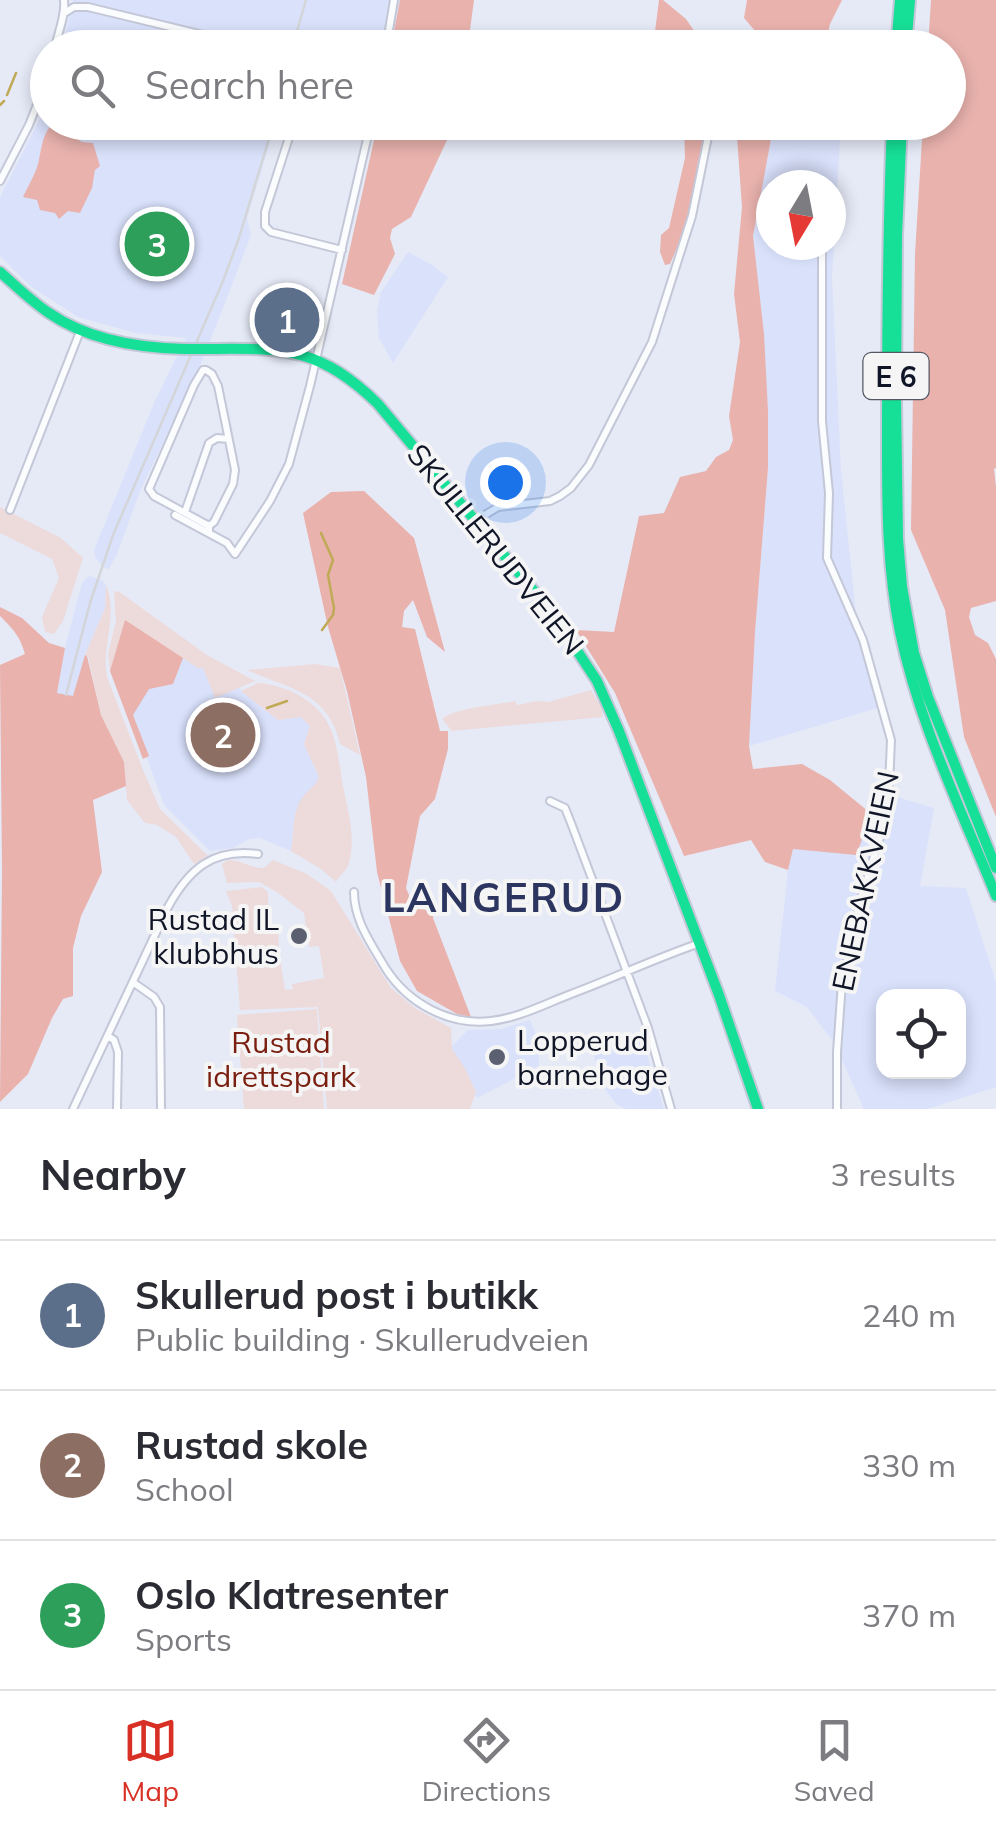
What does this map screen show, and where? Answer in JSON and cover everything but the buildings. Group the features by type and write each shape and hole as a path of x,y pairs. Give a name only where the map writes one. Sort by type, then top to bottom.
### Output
{"main road":[{"path":"898,30 900,0"},
{"path":"908,30 910,0"},
{"name":"E 6","path":"891,140 887,270 892,589 905,654 926,723 996,896"},
{"name":"E 6","path":"901,140 896,292 899,554 909,628 928,697 996,868"},
{"name":"SKULLERUDVEIEN","path":"0,272 44,310 80,329 130,344 295,352 348,376 372,398 553,614 597,681 700,943 758,1109"}],"street":[{"path":"64,0 66,12"},
{"path":"389,30 394,0"},
{"path":"59,30 66,12 88,7 183,30"},
{"path":"0,181 30,125"},
{"path":"288,140 265,212 266,228 342,250"},
{"path":"209,530 235,476 218,386 209,371 203,370 194,385 149,486 154,496 185,512 209,530 228,544 235,554 270,502 289,464 367,140"},
{"path":"475,520 498,506 550,501 571,488 588,464 652,342 692,216 707,140"},
{"name":"ENEBAKKVEIEN","path":"822,260 820,343 829,493 827,558 863,640 892,740 881,834 860,902 842,984 837,1109"},
{"path":"10,510 80,329"},
{"path":"185,512 209,443 216,438 228,438"},
{"path":"175,515 209,530"},
{"path":"550,800 564,808 652,1042 671,1109"},
{"path":"73,1109 168,907 188,877 212,859 240,852 258,854"},
{"path":"354,892 356,916 391,976 412,998 450,1018 470,1022 502,1019 530,1010 700,943"},
{"path":"134,983 154,997 160,1007 160,1109"},
{"path":"108,1036 118,1052 117,1109"}],"shaded area":[{"path":"73,0 400,0 393,30 66,30"},
{"path":"400,0 474,0 470,30 394,30"},
{"path":"659,0 663,0 693,30 655,30"},
{"path":"747,0 842,0 829,30 754,30 744,18"},
{"path":"931,0 996,0 996,601 971,608 969,617 975,635 988,643 996,659 996,817 964,737 945,610 911,530 915,254 922,140 966,140 966,30 929,30"},
{"path":"30,138 271,140 247,218 251,235 202,361 140,491 109,569 96,559 94,550 155,401 186,338 135,333 78,317 30,286 0,256 0,197"},
{"path":"44,140 93,143 100,166 95,170 92,188 80,213 68,211 59,219 55,213 40,210 37,200 23,197 37,168"},
{"path":"374,140 447,140 411,217 392,229 390,238 395,254 374,295 342,284"},
{"path":"684,140 705,140 686,227 670,264 665,265 660,252 661,235 669,228 685,158"},
{"path":"737,140 771,140 765,170 756,170 753,236 764,334 768,468 749,746 753,769 802,764 830,780 869,812 856,855 793,849 788,870 765,862 751,840 684,856 615,693 576,630 614,632 639,516 664,513 680,477 706,471 716,457 729,450 733,440 729,416 740,342 734,294 742,207"},
{"path":"771,140 840,140 838,170 765,170"},
{"path":"756,220 756,260 833,260 841,471 856,615 884,706 749,746 755,632 768,468 768,411 753,236"},
{"path":"408,252 448,277 393,363 379,338 377,311 381,292"},
{"path":"364,491 414,538 445,652 427,637 413,600 404,611 402,627 415,629 440,731 448,731 448,749 435,799 420,816 406,888 415,909 433,910 471,1017 457,1014 417,991 400,961 377,872 366,777 303,513 331,492"},
{"path":"89,576 106,585 105,608 73,697 57,693 82,583"},
{"path":"0,607 22,618 49,643 65,648 57,693 73,696 87,656 101,715 124,762 126,786 93,800 102,872 81,916 73,948 73,996 63,999 52,1018 28,1074 0,1102 0,665 25,654 16,633 0,616"},
{"path":"125,620 198,668 218,666 232,674 241,691 278,720 301,717 311,726 304,744 319,778 295,816 291,851 260,838 210,851 164,805 113,666"},
{"path":"125,620 183,658 173,684 149,689 133,715 149,756 143,759 110,671"},
{"path":"873,790 934,808 920,886 966,888 996,983 996,1087 927,1109 864,1109 835,1044 807,1007 775,991 788,870 793,849 865,832"},
{"name":"Lopperud barnehage","path":"530,1020 538,1039 539,1066 477,1098 450,1048 468,1030 501,1029"},
{"path":"641,1036 664,1109 626,1109 616,1104 604,1088 591,1046 616,1037 621,1049 626,1042"}],"green space":[{"path":"0,507 61,538 83,558 63,621 54,634 45,632 42,617 59,578 52,559 0,533"},
{"path":"106,585 111,608 107,677 160,809 208,856 194,864 176,837 157,825 145,823 127,800 124,762 101,715 85,655 105,608"},
{"path":"118,591 207,655 255,681 215,698 203,668 125,621 110,671 108,654 116,621 114,592"},
{"path":"315,664 340,668 360,755 340,744 326,713 316,703 292,688 247,670"},
{"path":"258,683 281,687 302,697 329,725 352,844 348,866 336,882 291,851 299,804 319,777 304,744 310,726 301,717 278,720 241,691"},
{"path":"591,690 603,717 452,731 442,719 476,707 515,701 517,705 548,702"},
{"path":"228,860 264,868 273,860 307,874 331,891 391,988 415,1008 451,1028 452,1049 476,1092 470,1109 327,1109 318,1007 240,1010 232,906 226,891 262,887 268,892 269,926 278,927 285,990 293,989 292,984 324,978 319,946 309,947 304,913 277,892 259,882 227,883 222,864"},
{"name":"Rustad idrettspark","path":"317,1009 324,1109 244,1109 237,1015"}],"waterway":[{"path":"7,95 16,73"},
{"path":"0,105 4,101"},
{"path":"321,533 333,560 328,575 334,608 322,630"},
{"path":"267,708 287,701"}],"railway":[{"path":"297,30 306,0"},
{"path":"66,695 113,535 223,281 269,140"}],"traffic: fast":[{"path":"898,30 900,0"},
{"path":"908,30 910,0"},
{"path":"892,140 887,478 895,606 929,733 996,896"},
{"path":"901,140 896,401 902,587 914,653 928,697 996,868"},
{"path":"0,272 42,308 80,330 132,344 185,349"},
{"path":"185,349 198,349"},
{"path":"198,349 295,354 315,360 356,384 378,404 553,614 597,681 619,731 758,1109"}],"place":[{"name":"Oslo Klatresenter","path":"157,244"},
{"name":"Skullerud post i butikk","path":"287,320"},
{"name":"Rustad skole","path":"223,735"},
{"name":"Rustad IL klubbhus","path":"299,936"},
{"name":"Lopperud barnehage","path":"497,1057"}],"district":[{"name":"LANGERUD","path":"504,897"}]}
